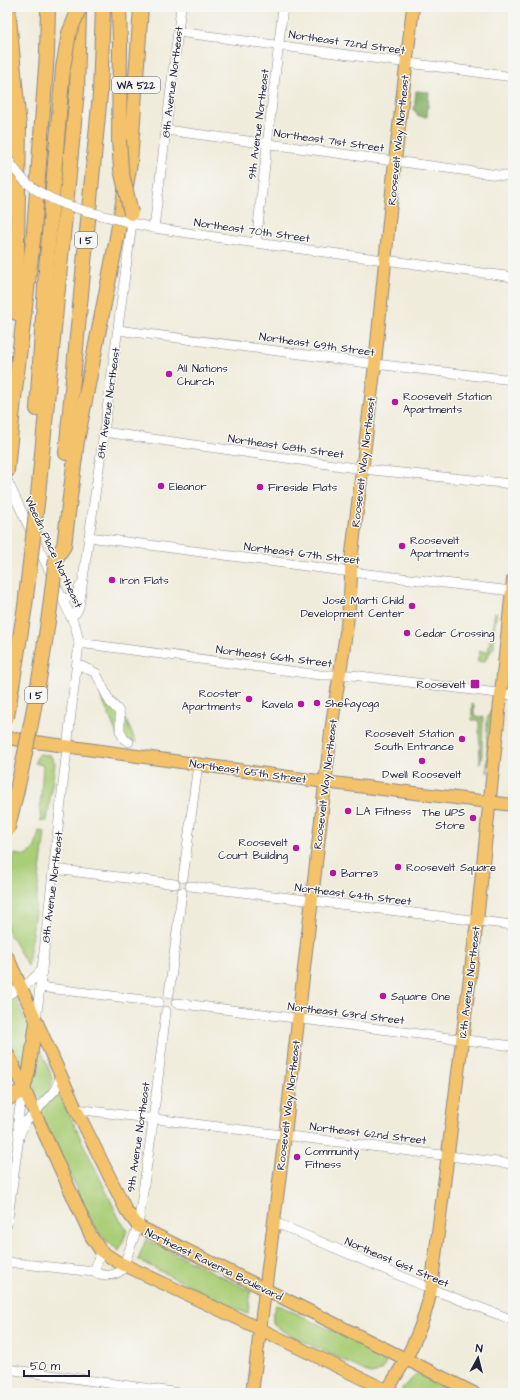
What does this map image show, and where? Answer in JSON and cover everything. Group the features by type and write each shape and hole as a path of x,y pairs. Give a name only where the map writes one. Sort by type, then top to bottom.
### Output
{"highway":[{"path":"8,7 20,150 14,398"},
{"path":"7,471 14,398 34,232 47,53 48,7"},
{"path":"38,495 34,449 46,270 64,68 69,33 79,7"},
{"path":"7,717 25,606 38,495 77,91 79,7"},
{"name":"I 5","path":"7,831 23,759 40,670 56,558 65,511 100,94 103,7"},
{"path":"65,511 97,341 127,219 118,140 120,45 119,7"},
{"name":"WA 522","path":"127,219 141,7"},
{"path":"7,1099 24,1090"}],"main road":[{"name":"Roosevelt Way Northeast","path":"252,1393 285,1135 325,782 352,581 351,561 375,364 395,161 413,7"},
{"name":"12th Avenue Northeast","path":"388,1392 421,1329 431,1289 477,921 489,802 507,694 512,585"},
{"name":"Northeast 65th Street","path":"7,738 325,782 513,805"},
{"name":"Northeast Ravenna Boulevard","path":"7,956 76,1109 126,1210 138,1226 474,1393"},
{"name":"8th Avenue Northeast","path":"24,1090 30,1071 36,1022"},
{"path":"7,1052 91,1236 101,1251 116,1261 260,1329 388,1392"}],"street":[{"name":"8th Avenue Northeast","path":"154,228 181,7"},
{"name":"9th Avenue Northeast","path":"256,243 283,7"},
{"name":"Northeast 72nd Street","path":"178,32 513,77"},
{"name":"Northeast 71st Street","path":"166,130 513,177"},
{"name":"Northeast 70th Street","path":"7,157 15,170 26,182 40,193 76,208 127,219 154,228 513,277"},
{"name":"8th Avenue Northeast","path":"70,616 78,610 89,537 118,330 127,219"},
{"name":"Northeast 69th Street","path":"118,330 375,364 513,380"},
{"name":"Northeast 68th Street","path":"104,432 362,468 513,484"},
{"name":"Weedin Place Northeast","path":"7,480 63,600 79,639"},
{"name":"Northeast 67th Street","path":"89,537 351,572 512,585"},
{"path":"63,600 76,594 82,583"},
{"name":"8th Avenue Northeast","path":"36,1022 79,639"},
{"name":"Northeast 66th Street","path":"79,639 320,675 352,675 507,694"},
{"path":"77,664 96,673 110,702 119,712 119,729 121,734 124,739 130,742"},
{"path":"183,878 198,764"},
{"path":"54,869 175,884"},
{"path":"183,878 188,881 190,886 187,891 182,892 177,890 175,884 178,879 183,878"},
{"name":"Northeast 64th Street","path":"190,886 513,925"},
{"path":"169,994 182,892"},
{"path":"7,994 30,982 42,970"},
{"path":"40,987 160,1002"},
{"path":"169,994 175,998 176,1003 172,1010 166,1011 162,1008 160,1002 163,995 169,994"},
{"name":"Northeast 63rd Street","path":"176,1003 298,1020 513,1046"},
{"name":"9th Avenue Northeast","path":"124,1264 138,1226 166,1011"},
{"name":"8th Avenue Northeast","path":"7,1225 19,1137 26,1121 35,1114 55,1090 61,1075"},
{"name":"8th Avenue Northeast","path":"19,1137 17,1126 24,1090"},
{"name":"Northeast 62nd Street","path":"76,1109 513,1164"},
{"name":"Northeast 61st Street","path":"274,1222 431,1289 513,1320"},
{"path":"94,1272 101,1251"},
{"path":"7,1262 108,1275 121,1271 124,1264"},
{"path":"7,1369 180,1393"}],"green space":[{"path":"416,91 429,92 427,117 417,116 417,112 414,111"},
{"path":"495,612 497,613 494,630 494,647 484,662 477,661 480,651 488,652"},
{"path":"101,697 118,703 136,742 119,739"},
{"path":"472,704 474,705 474,716 483,717 482,756 480,764 479,720 472,720"},
{"path":"495,710 487,773 487,720 490,711"},
{"path":"38,754 50,755 55,763 47,821 41,821 40,813 43,765 35,763"},
{"path":"39,831 45,832 28,966 7,930 7,885 15,854 26,856 30,853 36,845"},
{"path":"15,997 30,1030 23,1072 7,1041 7,1001"},
{"path":"38,1048 43,1055 52,1083 49,1091 40,1099 34,1097 29,1086 34,1075"},
{"path":"59,1093 118,1216 127,1231 119,1251 103,1238 93,1224 40,1112 42,1108"},
{"path":"146,1239 251,1291 248,1313 247,1314 138,1260"},
{"path":"276,1305 281,1306 387,1357 384,1367 380,1371 371,1374 284,1332 273,1323 273,1314"},
{"path":"420,1374 458,1393 408,1393 401,1389 415,1376"}],"place":[{"name":"All Nations Church","path":"169,374"},
{"name":"Roosevelt Station Apartments","path":"395,402"},
{"name":"Eleanor","path":"161,486"},
{"name":"Fireside Flats","path":"260,487"},
{"name":"Roosevelt Apartments","path":"402,546"},
{"name":"Iron Flats","path":"112,580"},
{"name":"José Martí Child Development Center","path":"412,606"},
{"name":"Cedar Crossing","path":"407,633"},
{"name":"Roosevelt","path":"475,684"},
{"name":"Rooster Apartments","path":"249,699"},
{"name":"Shefayoga","path":"317,703"},
{"name":"Kavela","path":"301,704"},
{"name":"Roosevelt Station South Entrance","path":"462,739"},
{"name":"Dwell Roosevelt","path":"422,761"},
{"name":"LA Fitness","path":"348,811"},
{"name":"The UPS Store","path":"473,818"},
{"name":"Roosevelt Court Building","path":"296,848"},
{"name":"Roosevelt Square","path":"398,867"},
{"name":"Barre3","path":"333,873"},
{"name":"Square One","path":"383,996"},
{"name":"Community Fitness","path":"297,1157"}]}
